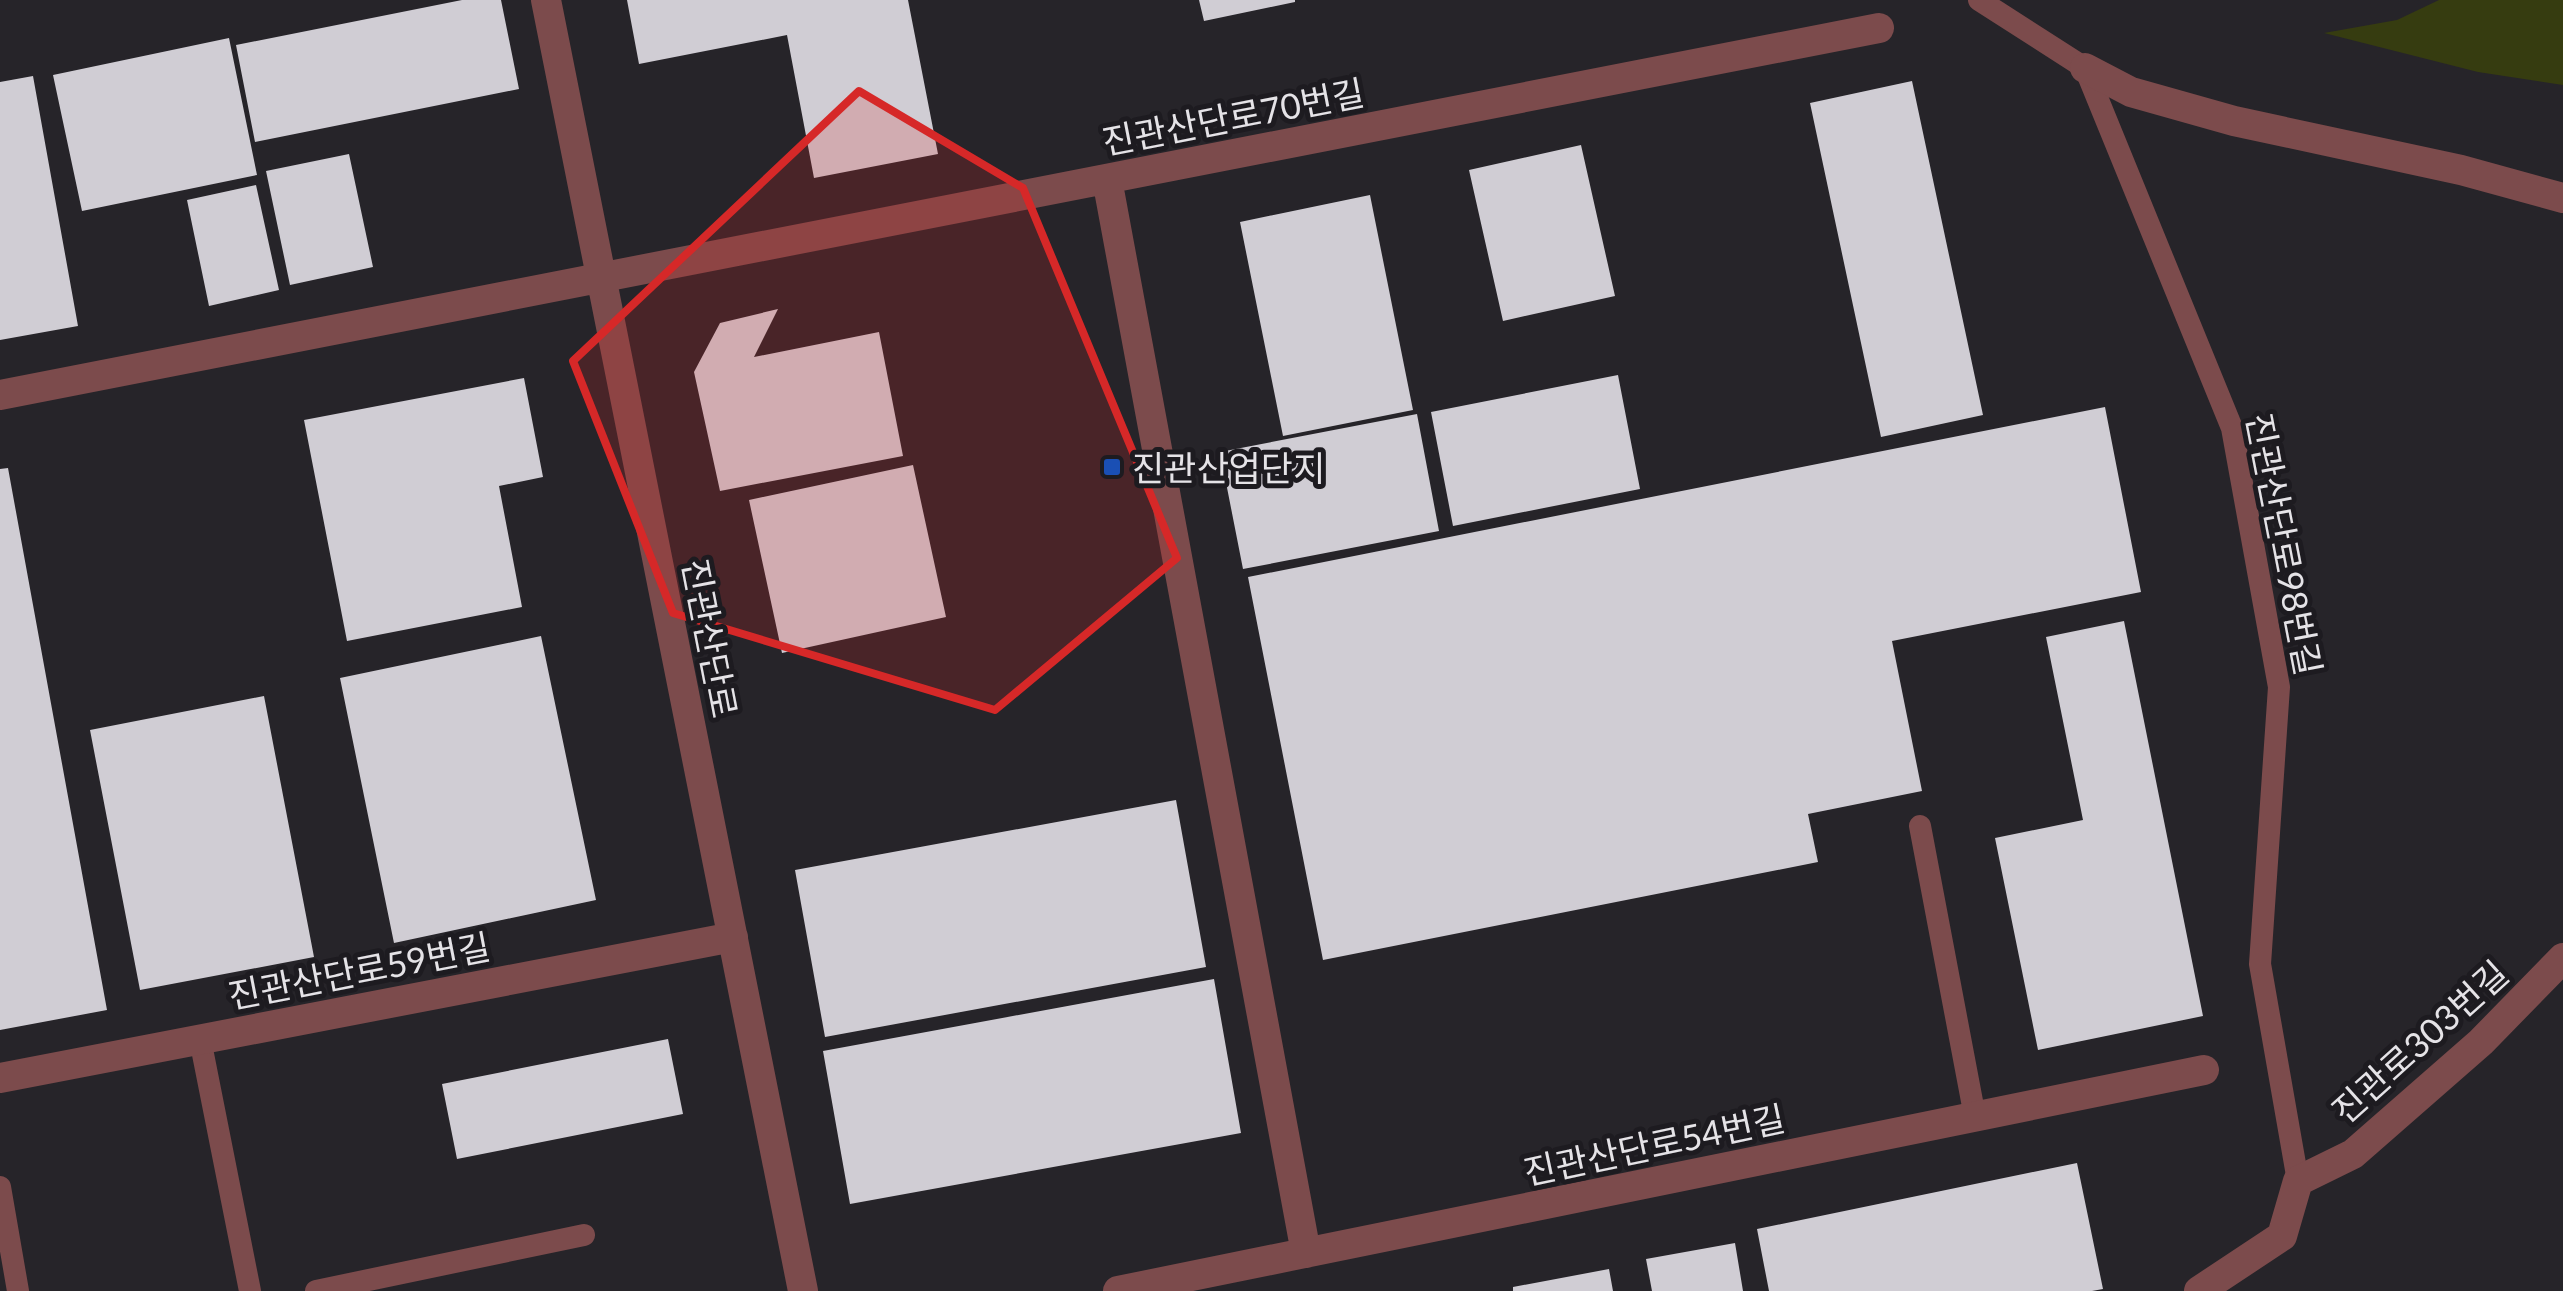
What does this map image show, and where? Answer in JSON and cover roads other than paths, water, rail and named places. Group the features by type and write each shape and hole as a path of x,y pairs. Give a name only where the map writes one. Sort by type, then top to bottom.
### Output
{"street":[{"name":"진관산단로","path":"546,0 803,1291"},
{"name":"진관산단로70번길","path":"601,277 1879,28"},
{"path":"2085,68 2132,92 2234,121 2461,170 2563,198"},
{"path":"1108,179 1306,1253"},
{"path":"0,395 601,277"},
{"name":"진관산단로59번길","path":"0,1078 733,937"},
{"name":"진관로303번길","path":"2298,1181 2353,1154 2481,1042 2563,958"},
{"name":"진관산단로54번길","path":"1118,1291 2204,1070"},
{"path":"2199,1291 2282,1236 2298,1181"}],"lane":[{"path":"1979,0 2085,68"},
{"name":"진관산단로98번길","path":"2085,68 2232,428 2280,687 2260,964 2298,1181"},
{"path":"1920,826 1975,1117"},
{"path":"200,1039 250,1291"},
{"path":"0,1187 18,1291"},
{"path":"316,1291 584,1235"}],"place":[{"name":"진관산업단지","path":"1112,467"}]}
